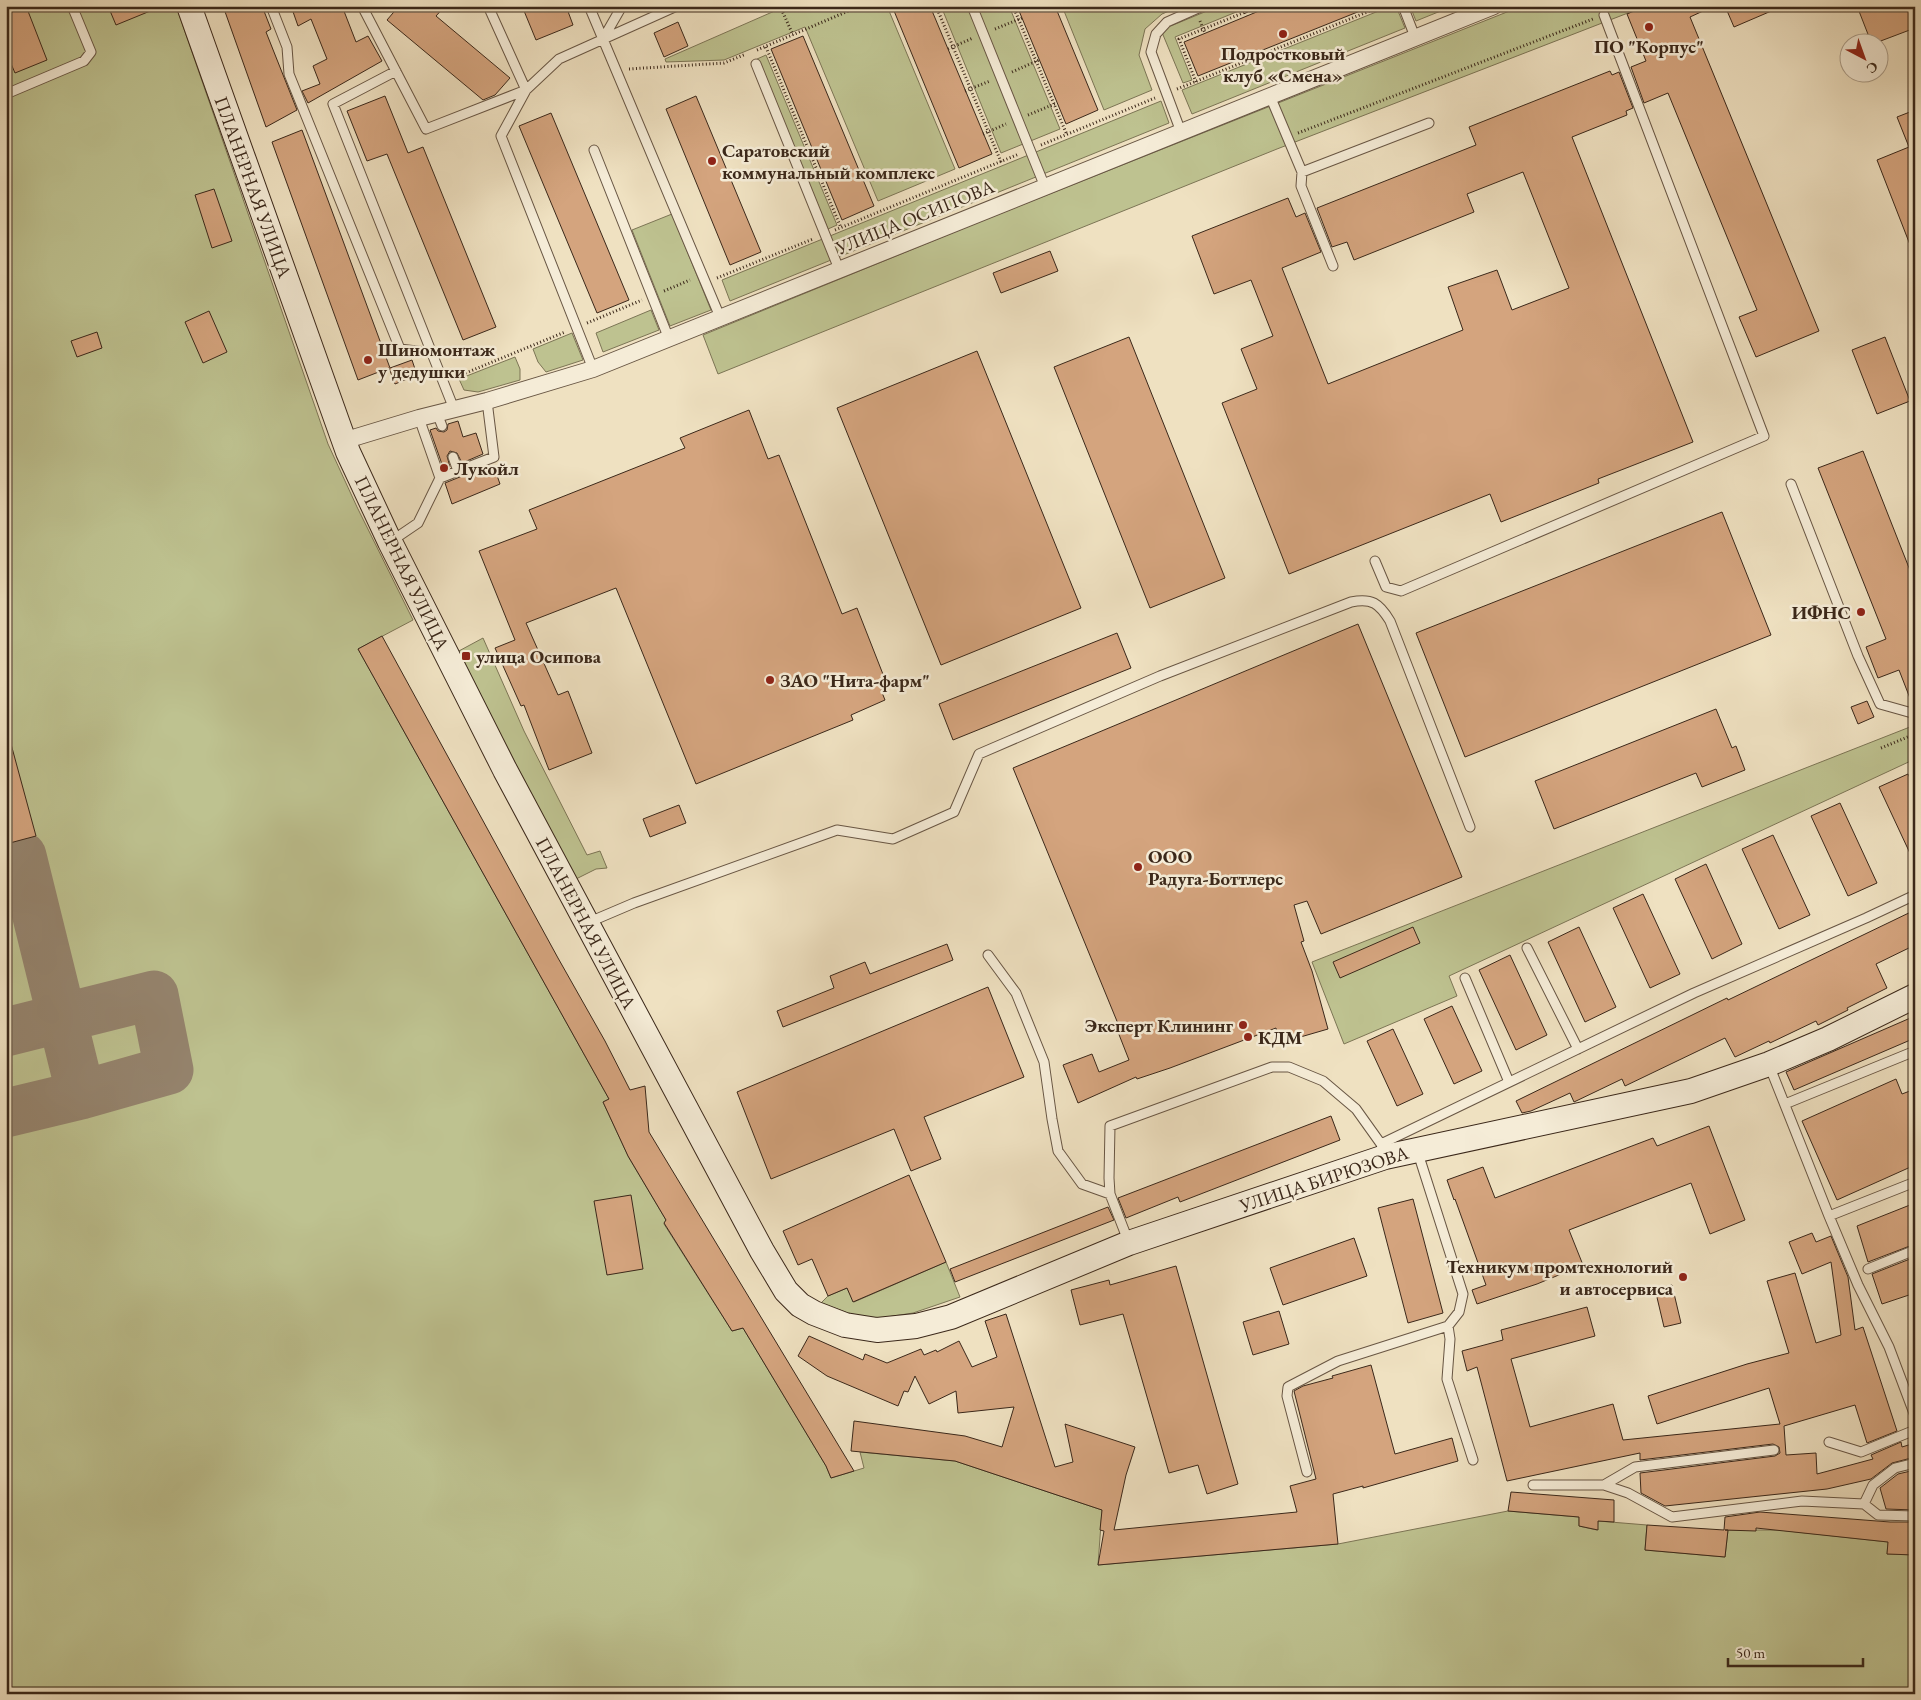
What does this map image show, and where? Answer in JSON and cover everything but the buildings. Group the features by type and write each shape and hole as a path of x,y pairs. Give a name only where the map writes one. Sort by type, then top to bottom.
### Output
{"main road":[{"name":"ПЛАНЕРНАЯ УЛИЦА","path":"188,6 343,441 390,542 505,770 762,1251"},
{"name":"УЛИЦА БИРЮЗОВА","path":"762,1251 776,1276 800,1305 814,1313 845,1325 878,1330 916,1326 951,1318 1129,1243 1383,1150 1417,1150 1691,1091 1769,1064 1828,1039 1915,996"}],"street":[{"name":"УЛИЦА ОСИПОВА","path":"343,441 419,418 439,420 454,409 593,369 1494,6"}],"lane":[{"path":"6,94 84,62 91,52 72,6"},
{"path":"272,6 287,47 289,74 400,349 433,353"},
{"path":"362,6 426,129 526,90"},
{"path":"488,6 526,90"},
{"path":"589,6 720,317"},
{"path":"603,39 622,6"},
{"path":"593,369 501,136 526,90 560,59 677,6"},
{"path":"972,6 1045,187"},
{"path":"1181,132 1151,52 1156,34 1167,22 1202,6"},
{"path":"1403,6 1415,37"},
{"path":"1375,561 1386,587 1401,591 1764,436 1604,14"},
{"path":"756,64 839,269"},
{"path":"396,71 332,104 454,409"},
{"path":"1270,96 1302,172 1302,186 1332,266"},
{"path":"1302,172 1429,123"},
{"path":"594,150 669,339"},
{"path":"390,542 418,523 440,478 494,457 487,401"},
{"path":"419,418 440,478"},
{"path":"453,457 458,471"},
{"path":"1791,484 1858,656 1880,704 1912,713 1915,712"},
{"path":"586,923 634,903 837,830 893,839 954,812 979,754 1160,676 1351,602 1361,600 1373,602 1382,609 1390,621 1470,827"},
{"path":"1129,1243 1110,1194 1108,1178 1110,1126 1272,1067 1289,1066 1323,1081 1356,1108 1383,1150 1509,1082 1694,993 1915,895"},
{"path":"1527,948 1578,1049"},
{"path":"988,955 1016,993 1044,1062 1058,1151 1082,1184 1110,1194"},
{"path":"1465,978 1509,1082"},
{"path":"1784,1104 1915,1051"},
{"path":"1769,1064 1828,1216 1858,1285 1889,1347 1915,1416"},
{"path":"1307,1472 1287,1396 1288,1387 1338,1361 1448,1326 1459,1312 1463,1294 1417,1150"},
{"path":"1828,1216 1915,1182"},
{"path":"1868,1269 1915,1250"},
{"path":"1448,1326 1450,1338 1447,1379 1474,1460"},
{"path":"1828,1442 1861,1452 1915,1430"},
{"path":"1604,1485 1635,1467 1774,1450"},
{"path":"1864,1504 1873,1484 1896,1468 1915,1463"},
{"path":"1533,1485 1604,1485 1628,1493 1672,1517 1802,1501 1864,1504 1878,1515 1915,1516"}],"path":[{"path":"780,6 793,35"},
{"path":"616,70 724,63 860,6"},
{"path":"936,6 1001,162"},
{"path":"1013,6 1067,135"},
{"path":"1243,6 1246,14"},
{"path":"1196,82 1179,39 1246,14 1260,6"},
{"path":"706,283 1167,94 1371,8 1382,6"},
{"path":"1288,137 1626,6"},
{"path":"766,47 841,228"},
{"path":"1881,748 1915,734"}],"green space":[{"path":"6,6 176,6 328,444 413,620 358,649 609,1099 603,1102 629,1158 666,1220 664,1224 732,1331 743,1328 826,1466 831,1478 864,1468 860,1452 955,1461 1102,1510 1098,1565 1338,1544 1508,1511 1579,1517 1579,1526 1597,1530 1598,1521 1647,1525 1645,1550 1725,1557 1728,1530 1779,1530 1888,1542 1887,1554 1915,1555 1915,1694 6,1694"},
{"path":"786,6 887,6 955,169 878,201 805,27 724,60 666,62 665,59"},
{"path":"941,6 1009,6 1060,129 1001,153"},
{"path":"1062,6 1181,6 1162,14 1145,29 1139,55 1152,90 1104,110"},
{"path":"1219,6 1251,6 1175,37 1192,80 1183,83 1161,30"},
{"path":"1391,6 1396,6 1405,28 1192,114 1182,90"},
{"path":"1410,6 1453,6 1416,21"},
{"path":"1522,6 1646,6 1277,149 718,374 703,335 979,222"},
{"path":"766,55 837,225 828,229 757,59"},
{"path":"1161,101 1169,123 730,301 722,280"},
{"path":"672,214 711,310 670,326 632,230"},
{"path":"651,310 659,330 603,352 596,333"},
{"path":"572,333 583,360 546,372 538,362 533,349"},
{"path":"515,357 520,369 520,380 478,392 464,390 459,379"},
{"path":"483,638 524,731 587,855 600,851 607,868 596,869 576,879 457,652"},
{"path":"1915,725 1915,759 1449,976 1457,996 1344,1044 1312,962"},
{"path":"946,1262 960,1297 913,1313 874,1319 848,1313 821,1303 828,1296 847,1288 854,1302"}],"taxiway":[{"path":"22,856 81,1095"},
{"path":"6,1032 154,995 169,1070 81,1095 6,1113"}],"place":[{"name":"ПО \"Корпус\"","path":"1649,27"},
{"name":"Подростковый клуб «Смена»","path":"1283,34"},
{"name":"Саратовский коммунальный комплекс","path":"712,161"},
{"name":"Шиномонтаж у дедушки","path":"368,360"},
{"name":"Лукойл","path":"444,468"},
{"name":"ИФНС","path":"1861,612"},
{"name":"улица Осипова","path":"466,656"},
{"name":"ЗАО \"Нита-фарм\"","path":"770,680"},
{"name":"ООО Радуга-Боттлерс","path":"1138,867"},
{"name":"Эксперт Клининг","path":"1243,1025"},
{"name":"КДМ","path":"1248,1037"},
{"name":"Техникум промтехнологий и автосервиса","path":"1683,1277"}]}
